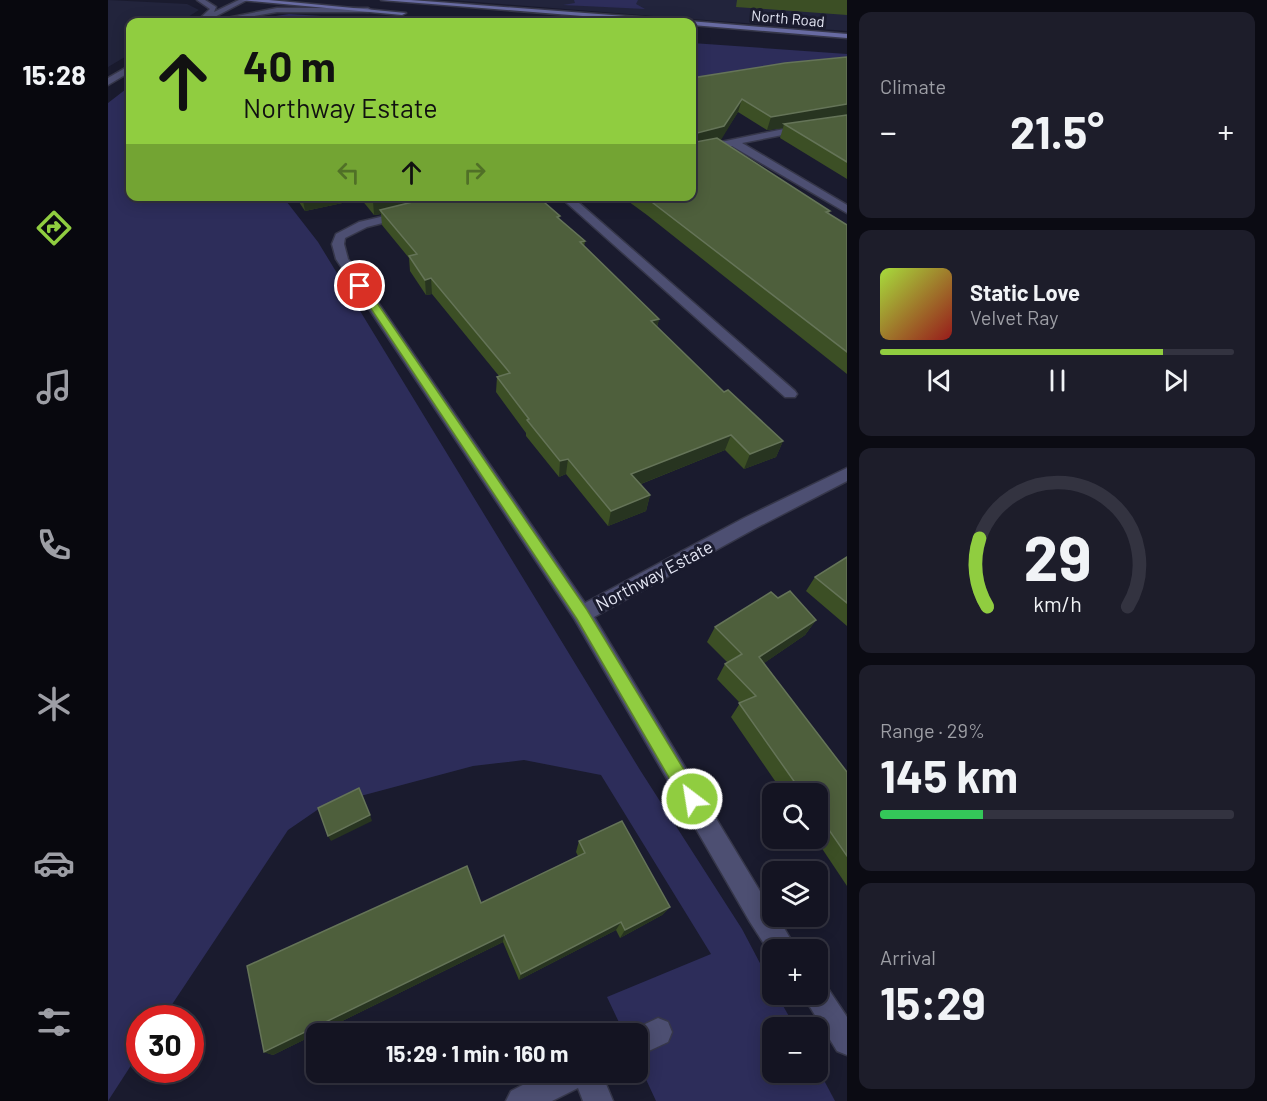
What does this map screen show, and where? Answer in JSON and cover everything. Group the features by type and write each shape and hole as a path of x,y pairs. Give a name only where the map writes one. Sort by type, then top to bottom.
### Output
{"main road":[{"path":"244,0 409,14"},
{"path":"384,0 625,18"},
{"name":"North Road","path":"696,24 847,36"}],"street":[{"path":"200,0 214,8 205,18"},
{"path":"208,18 244,0"},
{"path":"229,18 255,1"},
{"path":"238,18 277,10 368,10"},
{"path":"108,82 126,71"},
{"path":"696,150 847,122"},
{"path":"734,142 847,210"},
{"path":"570,201 790,394"},
{"name":"Northway Estate","path":"416,211 360,224 349,229 339,236 338,244 342,259 582,614 750,523 847,474"},
{"path":"582,614 777,939"},
{"path":"822,1005 847,1041"},
{"path":"521,1101 558,1083"},
{"path":"591,1083 598,1101"}],"shaded area":[{"path":"108,0 187,4 199,10 186,18 126,18 126,56 108,67"},
{"path":"451,0 847,0 847,31"},
{"path":"574,0 638,0 636,4 645,9 563,5 575,3"},
{"path":"289,14 355,18 266,18"},
{"path":"696,43 847,54 847,68 696,85"},
{"path":"126,89 126,201 286,201 318,242 640,770 742,929 762,967 762,1005 783,1005 789,1017 762,1017 762,1083 825,1083 835,1101 656,1101 648,1083 648,1023 619,1023 607,997 711,954 601,775 524,760 473,766 323,806 288,830 172,1005 126,1005 126,1073 108,1101 108,103"}],"building":[{"path":"847,57 847,104 771,117 742,99 724,126 696,133 696,77 785,63"},
{"path":"847,115 847,162 784,124"},
{"path":"717,138 830,211 826,212 847,225 847,352 651,201 696,201 696,142"},
{"path":"417,201 543,201 560,216 557,217 585,241 580,242 659,319 651,321 724,392 728,390 783,441 750,454 731,435 631,474 650,495 611,511 568,459 560,461 527,420 529,419 497,377 510,373 431,278 425,280 409,256 417,254 380,210"},
{"path":"847,557 847,603 815,577"},
{"path":"790,591 816,620 759,657 847,772 847,856 828,828 828,783 795,783 739,703 756,696 725,664 742,654 715,627 771,592 778,598"},
{"path":"359,788 370,815 328,836 318,808"},
{"path":"622,821 670,907 625,930 621,922 521,974 504,935 323,1023 306,1023 306,1032 264,1052 247,966 467,866 481,903 585,853 579,841"}],"route":[{"path":"360,286 582,614 692,799"}]}
